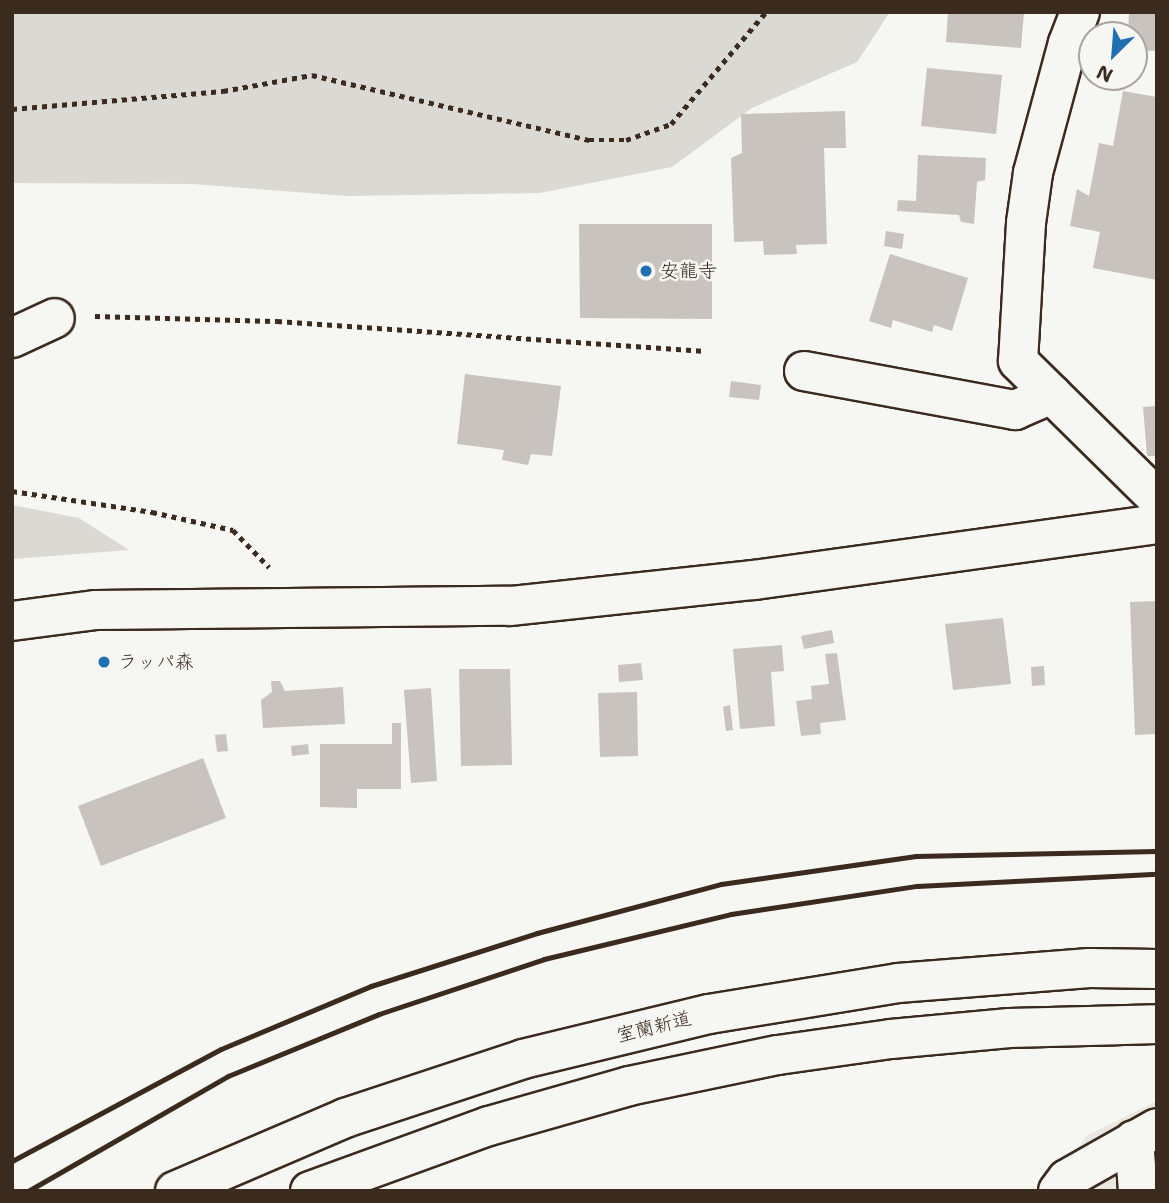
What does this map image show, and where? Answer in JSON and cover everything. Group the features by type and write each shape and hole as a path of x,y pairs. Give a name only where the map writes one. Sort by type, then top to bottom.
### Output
{"main road":[{"path":"1080,12 1033,173 1026,223 1018,361 1157,498"},
{"path":"12,338 55,318"},
{"path":"804,371 1015,410 1052,394"},
{"path":"12,621 96,610 510,606 754,580 1157,524"},
{"name":"室蘭新道","path":"174,1191 345,1118 510,1063 709,1014 898,984 1089,968 1157,969"},
{"path":"310,1191 489,1126 629,1086 778,1055 891,1039 1009,1028 1157,1024"},
{"path":"1058,1191 1067,1178 1145,1134"},
{"path":"1138,1191 1145,1134"}],"path":[{"path":"12,109 223,91 312,75 589,140 625,140 671,124 766,12"},
{"path":"55,318 128,315 277,321 702,351"},
{"path":"12,491 152,512 233,530 309,607"}],"shaded area":[{"path":"12,12 890,12 857,62 752,108 672,167 540,193 346,196 193,184 12,183"},
{"path":"12,505 79,518 129,550 12,559"},
{"path":"1157,1101 1157,1191 1052,1191 1086,1136"}],"building":[{"path":"948,12 1024,12 1021,48 946,42"},
{"path":"1129,12 1157,12 1157,51 1148,51 1148,21 1129,21"},
{"path":"927,68 1002,75 996,134 921,126"},
{"path":"1123,91 1157,97 1157,280 1093,268 1100,232 1070,226 1077,189 1089,196 1099,143 1113,146"},
{"path":"845,111 846,148 824,148 827,244 796,245 797,254 764,255 763,241 734,242 731,158 742,153 741,114"},
{"path":"918,155 986,158 985,180 977,182 974,224 961,222 959,215 897,211 898,200 916,201"},
{"name":"安龍寺","path":"579,224 712,224 712,319 580,318"},
{"path":"886,231 904,234 902,249 884,246"},
{"path":"890,254 968,278 952,331 934,325 932,332 893,320 891,328 869,321"},
{"path":"465,374 561,386 552,456 531,454 528,465 502,460 504,450 457,444"},
{"path":"731,381 761,385 759,400 729,397"},
{"path":"1157,406 1157,456 1147,456 1143,407"},
{"path":"1157,601 1157,734 1135,735 1130,602"},
{"path":"1003,618 1011,684 953,690 945,624"},
{"path":"832,630 834,643 804,649 801,636"},
{"path":"782,645 784,671 771,672 775,726 740,729 733,649"},
{"path":"837,653 846,720 820,723 821,734 801,736 796,701 812,699 811,686 829,684 825,654"},
{"path":"641,663 643,680 619,682 618,665"},
{"path":"1044,666 1045,685 1032,686 1031,667"},
{"path":"459,669 510,669 512,765 461,766"},
{"path":"271,681 280,681 285,691 343,687 345,724 263,728 261,700 272,692"},
{"path":"431,688 437,781 411,783 404,690"},
{"path":"637,692 638,756 600,757 598,693"},
{"path":"730,705 733,730 726,731 723,707"},
{"path":"392,723 401,723 401,789 357,789 357,808 320,807 320,744 392,744"},
{"path":"226,734 228,751 217,752 215,735"},
{"path":"308,744 309,754 292,756 291,746"},
{"path":"203,758 226,818 101,866 78,806"}],"railway":[{"path":"12,1161 221,1049 371,986 537,933 721,884 916,856 1157,851"},
{"path":"28,1191 228,1076 379,1014 544,959 731,914 917,886 1157,874"}],"place":[{"name":"安龍寺","path":"646,271"},
{"name":"ラッパ森","path":"104,662"}]}
